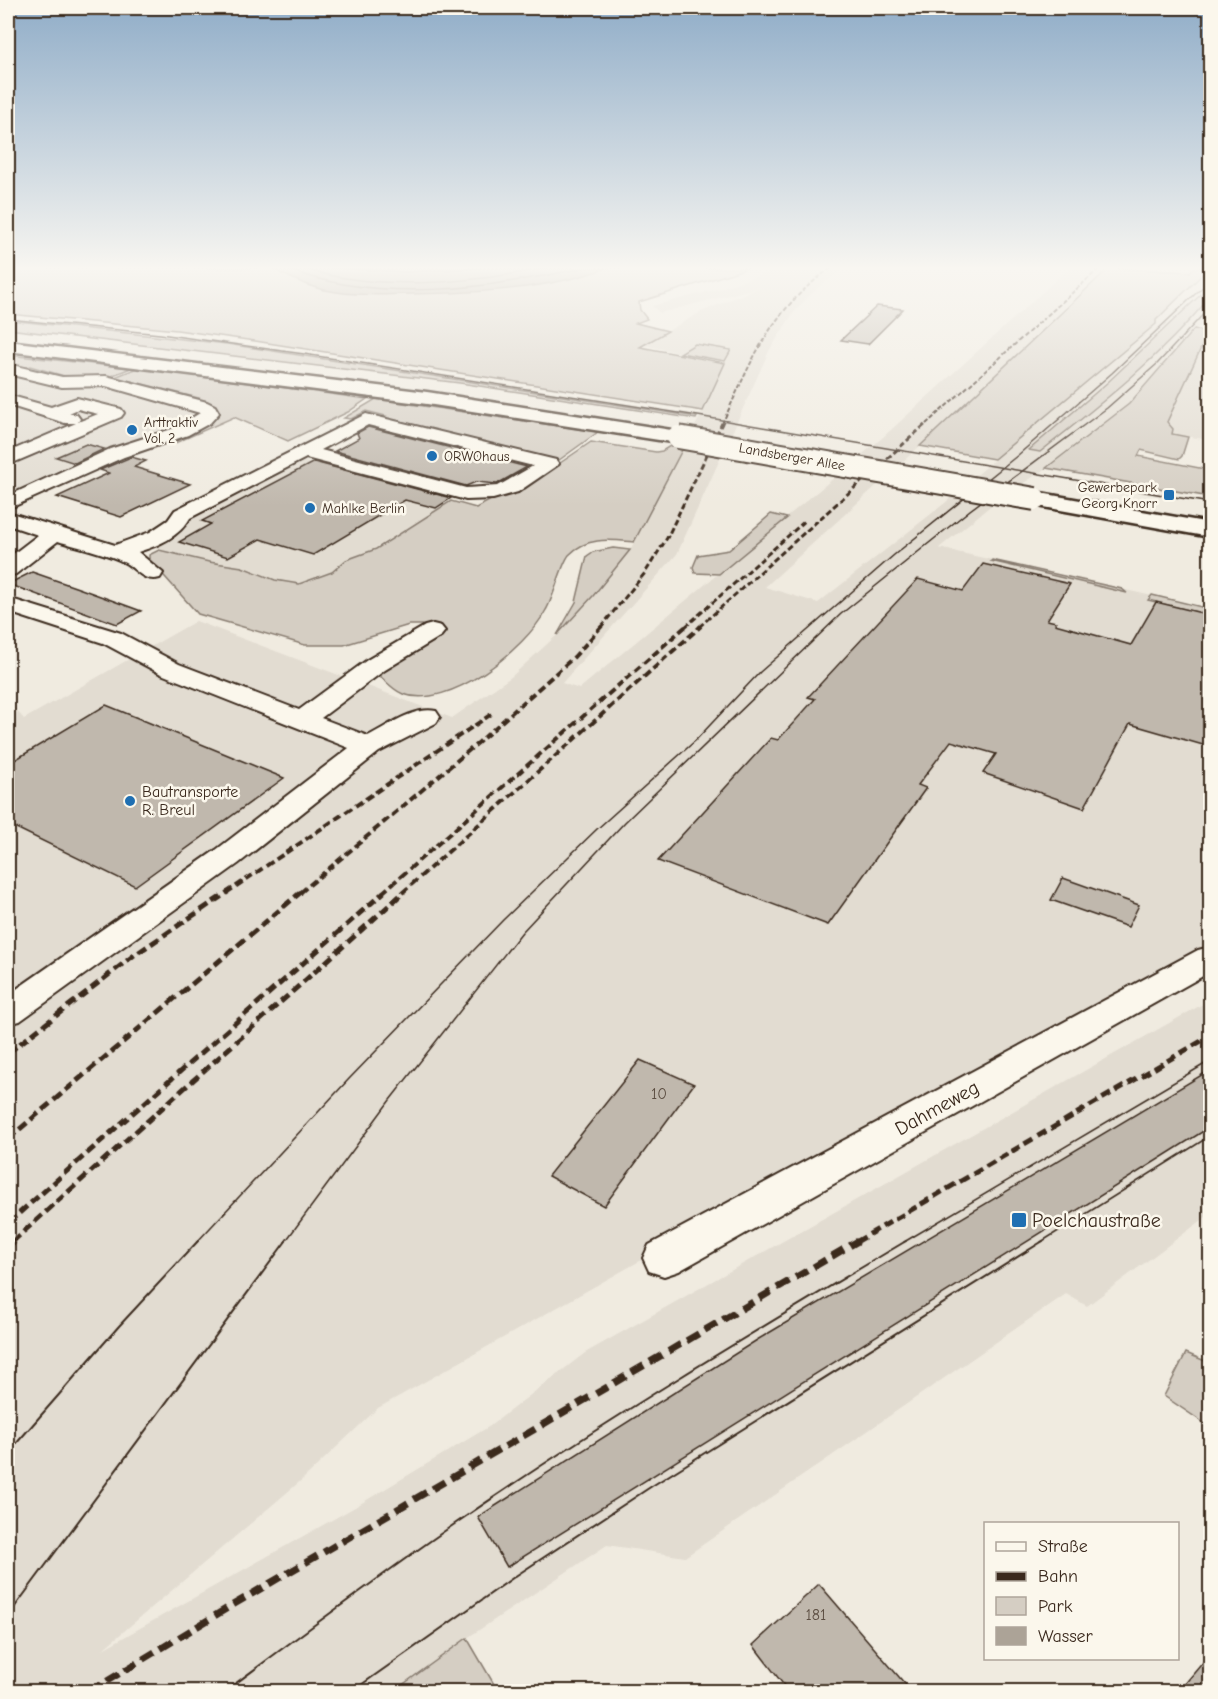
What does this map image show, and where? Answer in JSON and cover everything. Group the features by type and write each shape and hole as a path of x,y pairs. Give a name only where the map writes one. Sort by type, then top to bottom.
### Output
{"main road":[{"name":"Landsberger Allee","path":"18,347 528,412 1210,530"},
{"name":"Landsberger Allee","path":"102,347 300,371 373,391"}],"street":[{"path":"8,369 62,382 106,381 201,406 210,410 210,413 202,420 169,436 117,453 8,503"},
{"path":"8,400 89,424"},
{"path":"8,459 115,413 77,403 52,413"},
{"path":"116,552 159,537 176,524 182,514 303,451 366,419 549,464 510,490 491,495 466,494 303,451"},
{"path":"8,518 133,558 152,573"},
{"path":"8,569 44,540 56,534"},
{"path":"8,605 112,638 170,669 369,746"},
{"path":"302,720 376,665 433,631"},
{"path":"8,1012 227,857 369,746 427,717"},
{"name":"Dahmeweg","path":"664,1258 1210,958"}],"shaded area":[{"path":"654,347 690,347 680,353"},
{"path":"715,347 771,347 677,554 562,683 579,689 882,438 982,347 1025,347 765,587 818,603 945,503 1076,388 1127,347 1179,347 1129,404 1046,468 994,503 939,548 1210,609 1210,949 720,1216 378,1408 304,1478 103,1649 355,1507 490,1426 585,1353 1210,1000 1210,1214 1087,1306 1066,1294 685,1557 607,1545 467,1638 394,1691 8,1691 8,701 24,719 196,621 452,718 511,677 557,635 593,596 630,550 703,411 731,350"},
{"path":"1201,347 1210,347 1210,440 1171,434 1167,422"},
{"path":"8,356 262,388 185,423 179,422 8,499"},
{"path":"302,461 452,500 299,595 149,546 180,532 188,515 279,468"}],"green space":[{"path":"161,347 248,347 697,417 696,419 460,383"},
{"path":"295,347 642,347 725,363 703,411"},
{"path":"690,347 731,350 725,361 680,353"},
{"path":"1025,347 1128,347 994,459 920,446"},
{"path":"1145,347 1163,347 1129,379 1040,452 1029,450"},
{"path":"1178,347 1201,347 1167,422 1173,429 1172,434 1188,437 1182,456 1179,459 1141,450 1138,456 1210,470 1210,497 1046,468 1129,404"},
{"path":"8,355 131,368 108,377 68,377 30,366 22,369 8,368"},
{"path":"137,368 367,399 348,412 288,441 234,417 173,444 161,441 208,419 193,402 199,398 115,377"},
{"path":"376,399 598,432 555,463 381,419 386,416 366,411 351,419 344,418"},
{"path":"591,442 656,452 670,446 683,448 634,542 591,542 576,549 566,560 546,610 522,642 484,673 463,685 442,693 422,697 403,694 381,677 382,669 428,625 409,625 344,645 305,645 198,614 149,559 149,555 159,550 242,567 275,580 299,584 332,572 346,560 376,549 451,501 476,508 491,500 516,493"},
{"path":"771,514 787,518 719,574 695,573 693,567 698,555 729,550"},
{"path":"613,548 630,550 593,596 557,635 576,602 587,556 593,552"},
{"path":"991,561 1122,589 1127,593"},
{"path":"1152,595 1210,609 1210,615 1148,600"},
{"path":"1186,1353 1210,1363 1210,1427 1164,1396"},
{"path":"467,1638 498,1691 394,1691"}],"building":[{"name":"ORWOhaus","path":"368,427 527,467 497,484 476,482 466,486 335,451 359,438 357,433"},
{"path":"86,444 104,449 75,463 56,457"},
{"path":"131,457 146,461 134,467 190,484 121,517 57,497 109,473 100,470"},
{"name":"Mahlke Berlin","path":"314,462 451,498 436,508 405,500 313,555 260,539 228,557 179,542 211,524 202,521"},
{"path":"983,564 1070,584 1047,620 1131,645 1156,602 1210,615 1210,747 1130,724 1084,808 983,773 996,754 951,741 918,785 926,788 828,925 658,861 771,738 778,740 815,699 808,697 918,579 963,591"},
{"path":"32,572 141,611 117,624 8,584"},
{"name":"Bautransporte R. Breul","path":"106,705 284,778 135,886 8,824 8,764"},
{"path":"1063,878 1139,905 1128,927 1051,900"},
{"path":"640,1060 694,1084 604,1206 548,1176"},
{"path":"1210,1070 1210,1127 507,1567 478,1517 757,1340"},
{"path":"819,1584 912,1692 789,1692 753,1645"},
{"path":"1210,1654 1210,1692 1178,1692"}],"tram line":[{"path":"256,347 698,416 1002,468"},
{"path":"1002,468 1139,347"},
{"path":"1022,471 1107,408 1173,347"},
{"path":"197,1242 349,1079 503,920 597,829 695,741 760,672 894,555 1002,468"},
{"path":"1002,468 1022,471"},
{"path":"285,1242 390,1100 522,932 625,822 841,614 970,510 1022,471"},
{"path":"1022,471 1210,503"},
{"path":"904,1242 1210,1061"},
{"path":"1041,1242 1210,1136"},
{"path":"8,1453 119,1326 198,1241"},
{"path":"8,1616 286,1241"},
{"path":"224,1692 341,1605 514,1484 680,1377 906,1241"},
{"path":"351,1692 517,1575 652,1486 1043,1241"}],"railway":[{"path":"722,424 760,347"},
{"path":"926,424 1012,347"},
{"path":"601,627 645,573 667,538 722,423"},
{"path":"699,627 927,423"},
{"path":"685,627 805,521"},
{"path":"300,893 479,742 574,657 602,626"},
{"path":"382,893 686,626"},
{"path":"402,893 701,626"},
{"path":"226,893 493,713"},
{"path":"8,1053 133,956 228,892"},
{"path":"8,1139 301,892"},
{"path":"8,1223 384,892"},
{"path":"12,1242 404,892"},
{"path":"856,1242 1210,1036"},
{"path":"8,1246 14,1241"},
{"path":"89,1692 231,1606 858,1241"}],"place":[{"name":"Arttraktiv Vol. 2","path":"132,430"},
{"name":"ORWOhaus","path":"432,456"},
{"name":"Gewerbepark Georg Knorr","path":"1169,495"},
{"name":"Mahlke Berlin","path":"310,508"},
{"name":"Bautransporte R. Breul","path":"130,801"},
{"name":"Poelchaustraße","path":"1019,1220"}]}
